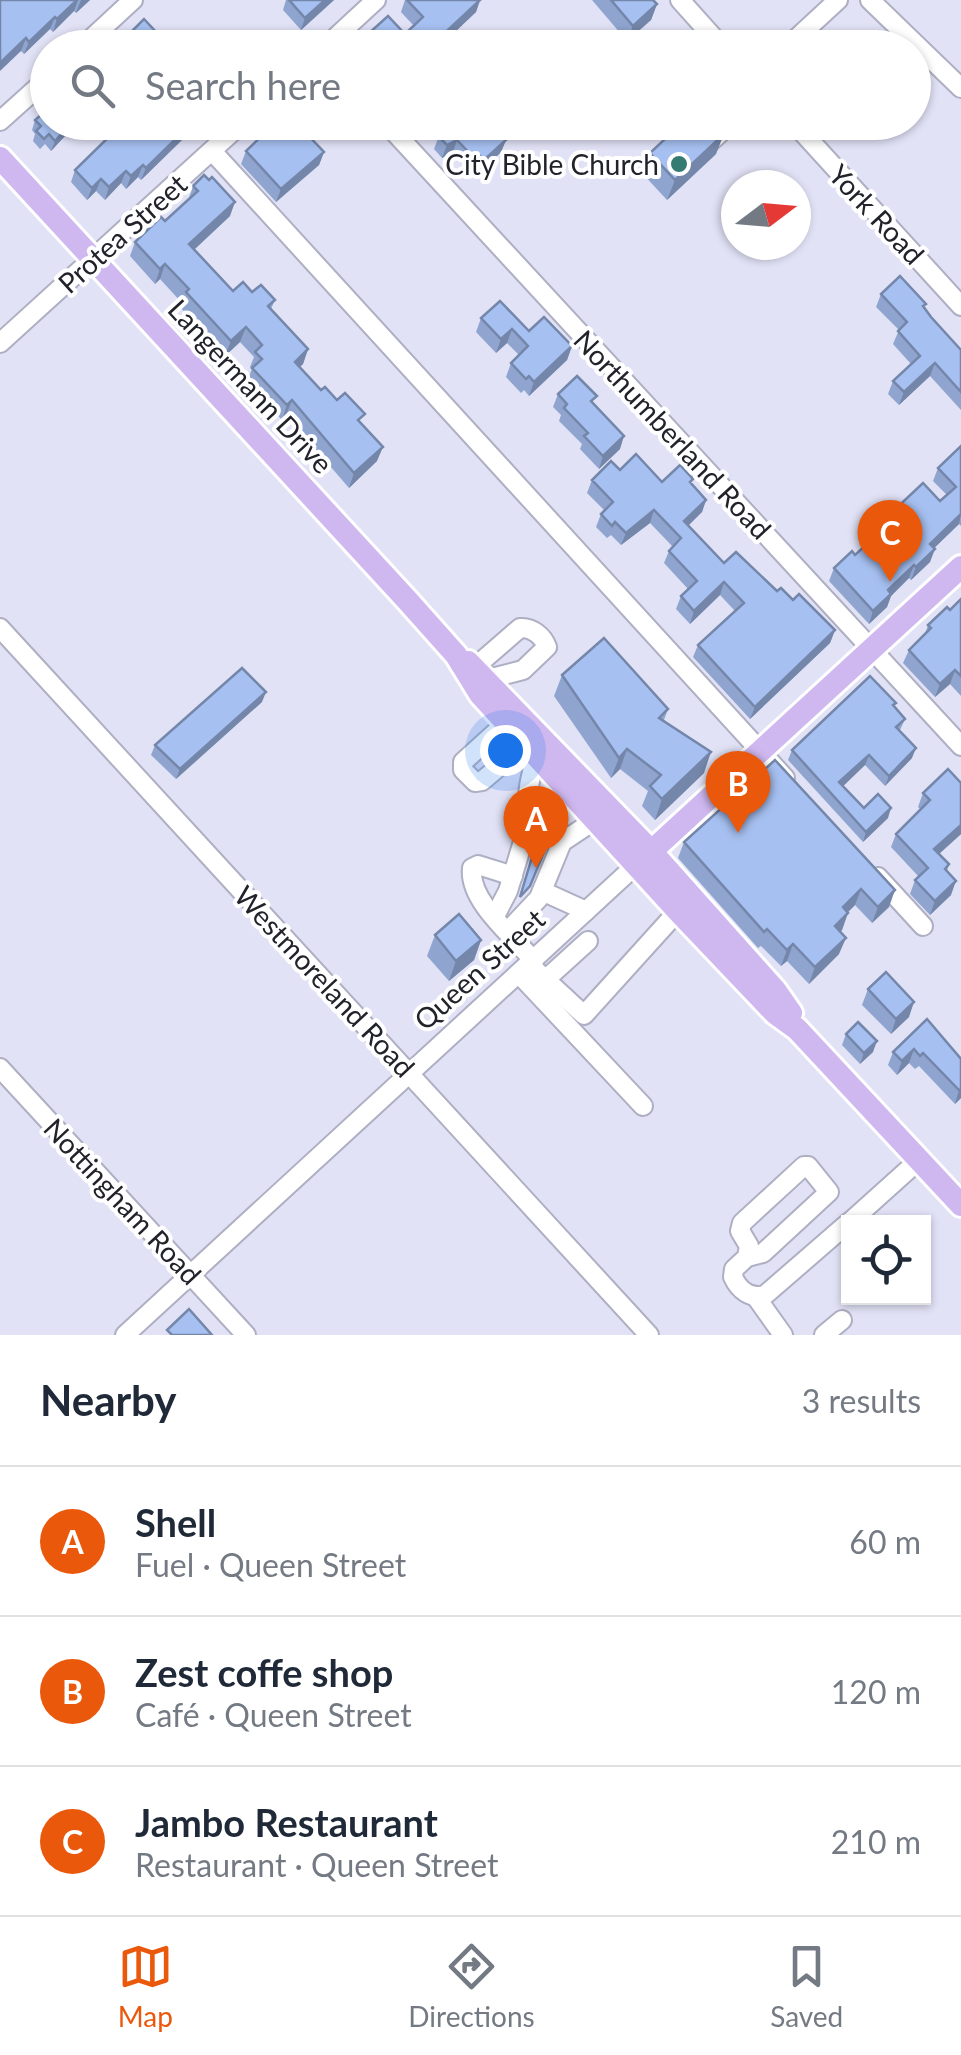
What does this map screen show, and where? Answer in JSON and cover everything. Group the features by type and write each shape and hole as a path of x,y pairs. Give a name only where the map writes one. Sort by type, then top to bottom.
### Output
{"main road":[{"name":"Langermann Drive","path":"0,158 473,667 644,858 774,990 791,1012 796,1028"},
{"name":"Queen Street","path":"644,858 961,566"},
{"name":"Langermann Drive","path":"473,667 470,682 506,723 595,820 644,858 678,911 775,1013 796,1028 961,1205"}],"street":[{"path":"100,30 133,0"},
{"path":"344,30 376,0"},
{"path":"680,0 707,30"},
{"path":"806,30 838,0"},
{"path":"870,0 901,30"},
{"path":"931,59 961,88"},
{"path":"0,120 30,94"},
{"name":"Protea Street","path":"0,343 223,140"},
{"name":"Northumberland Road","path":"402,140 961,746"},
{"name":"York Road","path":"809,140 961,306"},
{"path":"212,150 800,792"},
{"name":"Westmoreland Road","path":"0,628 649,1335"},
{"path":"506,723 463,762 466,775 474,782 482,781 531,750"},
{"path":"531,750 527,797 532,816 542,830 564,839"},
{"path":"495,916 532,816"},
{"path":"508,931 533,908 564,839 595,820"},
{"name":"Queen Street","path":"125,1335 644,858"},
{"path":"512,876 483,865 472,868 472,888 508,931 528,967 643,1106"},
{"path":"867,865 923,926"},
{"path":"542,891 586,911"},
{"path":"528,967 584,1015 678,911"},
{"path":"546,980 588,942"},
{"name":"Nottingham Road","path":"0,1068 246,1335"},
{"path":"858,1215 919,1160"},
{"path":"747,1257 749,1246 740,1231 742,1223 808,1166 829,1188 827,1195 763,1253 747,1257 734,1269 733,1277 740,1289 756,1297 783,1335"},
{"path":"756,1297 765,1296 841,1230"},
{"path":"824,1335 842,1320"}],"building":[{"path":"0,0 77,0 41,30 30,30 30,41 26,38 0,63"},
{"path":"289,0 325,0 305,18"},
{"path":"407,0 480,0 448,30 409,30 423,17"},
{"path":"611,0 653,0 657,4 633,26"},
{"path":"388,16 401,30 372,30"},
{"path":"144,19 154,30 133,30"},
{"path":"106,140 175,140 146,168 143,165 131,176 126,171 109,187 101,179 92,188 75,170"},
{"path":"258,140 313,140 324,152 281,189 246,151"},
{"path":"457,140 506,140 484,160 479,155 475,159"},
{"path":"664,140 718,140 675,180 650,153"},
{"path":"204,175 209,180 212,177 235,202 189,244 233,291 243,282 252,292 261,285 275,300 268,306 308,349 295,362 321,390 325,387 337,400 345,393 365,414 358,420 383,447 354,473 292,400 287,405 252,368 262,359 255,352 262,345 246,327 231,341 165,264 160,269 135,242 161,217 165,221 198,191 193,186"},
{"path":"900,276 961,350 961,392 935,363 904,392 893,381 920,356 898,331 907,322 881,294"},
{"path":"500,301 529,331 544,317 572,346 534,382 511,363 528,346 512,329 501,339 481,318"},
{"path":"577,376 597,396 591,401 624,436 603,456 584,436 588,433 564,408 567,404 558,394"},
{"path":"961,446 961,514 930,544 935,549 888,590 891,594 873,611 834,568 876,536 872,531 923,483 940,501 956,487 938,468"},
{"path":"636,454 662,482 680,465 693,479 690,482 706,500 684,521 724,563 736,552 777,591 781,588 793,600 799,594 835,630 755,707 698,645 744,603 724,582 694,611 681,596 697,581 669,551 681,538 654,510 626,533 601,514 613,502 592,480 611,461 620,470"},
{"path":"961,599 961,676 955,670 940,684 909,650 931,628 928,625"},
{"path":"604,638 668,709 659,718 711,752 662,799 650,786 661,775 627,749 619,758 562,675"},
{"path":"242,668 266,692 180,769 155,745"},
{"path":"870,676 896,703 893,705 905,719 896,727 916,748 889,776 869,755 839,782 864,808 878,794 891,808 866,832 792,750"},
{"path":"775,760 895,890 878,907 861,889 843,907 848,913 835,926 846,938 815,967 793,944 787,950 767,929 764,932 684,842"},
{"path":"948,769 961,783 961,825 934,849 949,864 945,869 956,881 935,901 915,880 928,868 896,834 930,800 923,793"},
{"path":"539,834 549,840 530,886 520,897"},
{"path":"459,914 481,940 456,961 435,935"},
{"path":"886,972 914,1002 896,1019 868,989"},
{"path":"927,1019 961,1059 959,1090 923,1053 920,1056 914,1049 902,1061 893,1052"},
{"path":"858,1022 877,1041 864,1053 846,1034"},
{"path":"189,1309 212,1335 172,1335 167,1330"}],"place":[{"name":"City Bible Church","path":"679,164"},
{"name":"Jambo Restaurant","path":"890,582"},
{"name":"Zest coffe shop","path":"738,833"},
{"name":"Shell","path":"536,868"}]}
